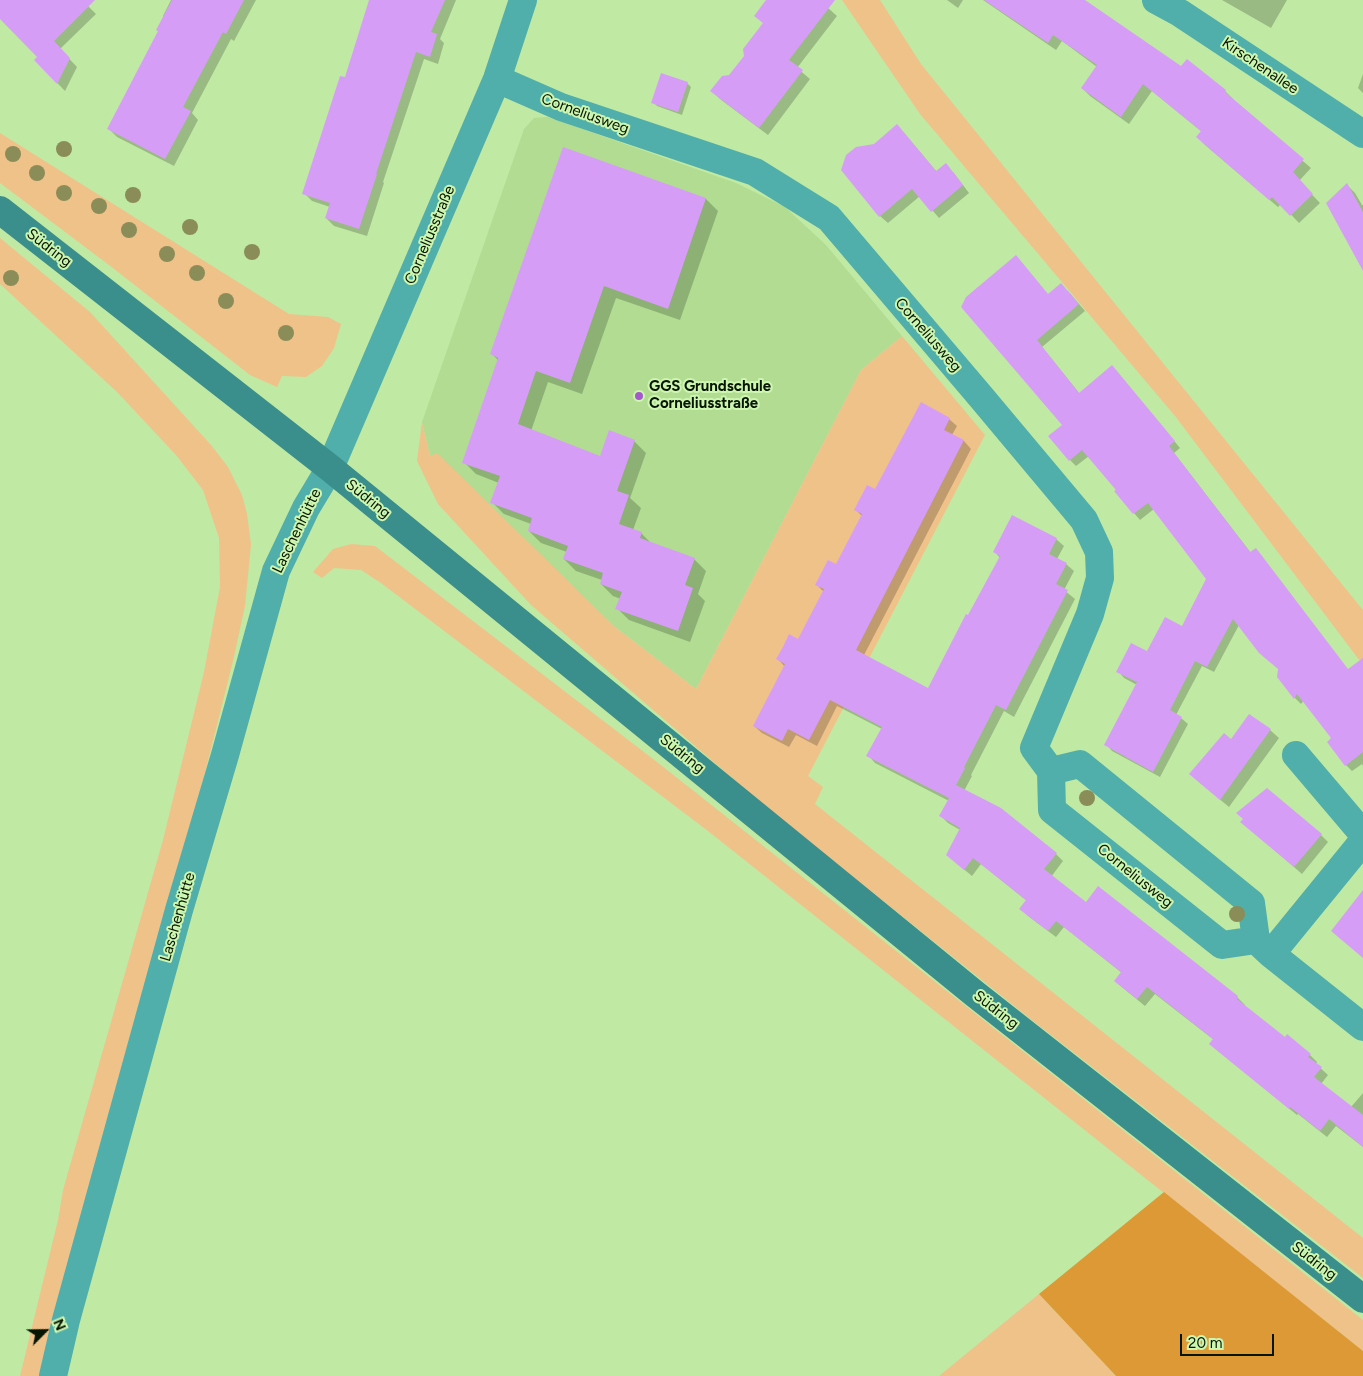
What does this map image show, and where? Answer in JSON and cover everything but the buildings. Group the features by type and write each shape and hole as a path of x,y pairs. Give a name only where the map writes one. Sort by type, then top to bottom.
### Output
{"main road":[{"name":"Südring","path":"0,210 330,468 975,994 1363,1299"}],"street":[{"name":"Corneliusstraße","path":"330,468 497,79 523,0"},
{"name":"Kirschenallee","path":"1156,0 1180,13 1363,134"},
{"name":"Corneliusweg","path":"497,79 561,107 755,172 829,218 1084,520 1099,552 1100,578 1090,614 1034,748 1050,771 1052,810 1222,945 1263,947"},
{"name":"Laschenhütte","path":"53,1376 68,1311 179,910 225,755 276,571 306,508 330,468"},
{"path":"1296,755 1363,834"},
{"path":"1050,771 1080,764 1252,903 1263,947 1363,1027"},
{"path":"1263,947 1363,841"}],"shaded area":[{"path":"842,0 880,0 921,64 1363,610 1363,665 1175,416 920,114"},
{"name":"GGS Grundschule Corneliusstraße","path":"548,117 736,183 785,207 826,245 902,336 861,370 696,689 615,627 430,456 422,422 524,129 534,118"},
{"path":"0,133 289,314 328,317 341,324 334,348 322,366 306,377 282,376 277,387 250,375 0,183"},
{"path":"0,238 90,312 211,445 228,467 242,495 251,544 245,606 233,661 198,801 45,1376 20,1376 58,1220 63,1190 163,840 204,672 220,587 219,538 203,490 176,455 117,392 0,284"},
{"path":"902,336 985,435 808,776 823,787 815,804 1363,1238 1363,1278 1033,1021 773,813 531,605 438,504 417,461 422,422 430,456 437,453 615,627 696,689 861,370"},
{"path":"351,544 375,546 657,762 1363,1320 1363,1351 708,831 381,583 361,570 334,568 322,578 313,572 333,549"},
{"path":"1164,1192 1363,1351 1363,1376 1116,1376 1039,1294"},
{"path":"1039,1294 1116,1376 939,1376"}],"place":[{"name":"GGS Grundschule Corneliusstraße","path":"639,396"}]}
